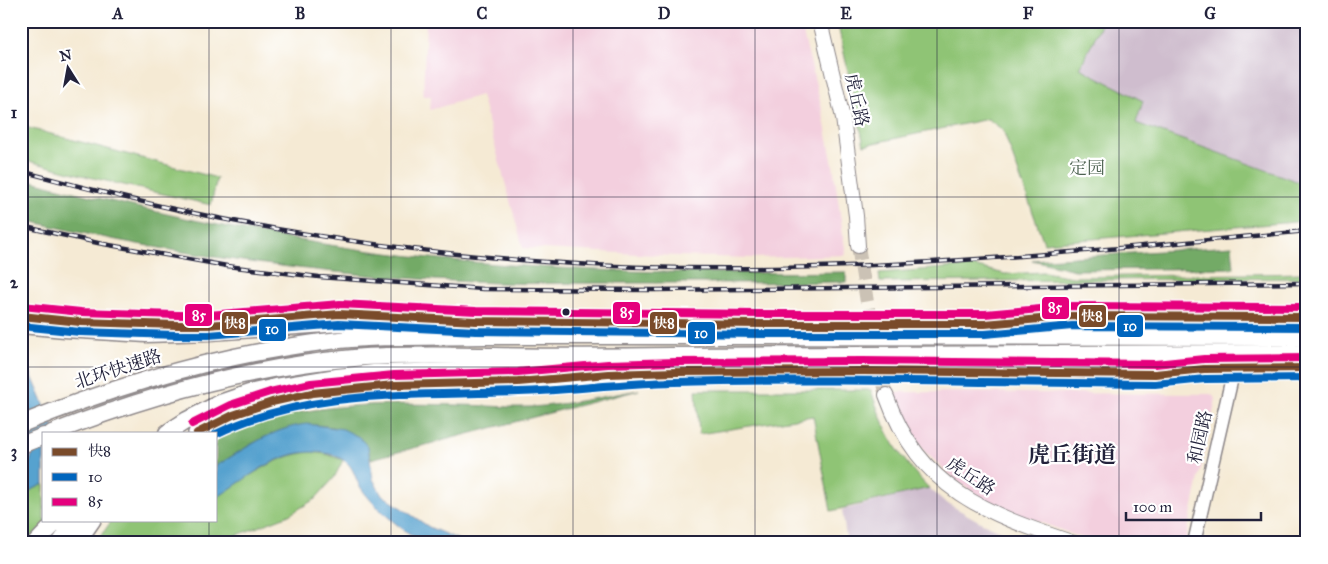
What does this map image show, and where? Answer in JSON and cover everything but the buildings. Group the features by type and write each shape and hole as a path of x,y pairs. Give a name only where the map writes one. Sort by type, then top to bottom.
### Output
{"highway":[{"path":"21,325 85,330 180,333 340,323 483,336"},
{"path":"1002,338 1086,325 1307,324"},
{"name":"北环快速路","path":"21,424 178,370 268,350 341,340 402,337 598,335 1002,338 1307,337"},
{"path":"919,353 1002,362 1156,365 1204,370"},
{"path":"57,431 185,388 242,375 311,363 356,358 408,356 604,357 919,353 1307,353"},
{"path":"169,432 206,410 234,398 263,390 337,377 374,373 500,370 604,357"},
{"path":"21,445 42,437"},
{"path":"36,543 56,522"},
{"path":"60,543 75,522"}],"main road":[{"name":"虎丘路","path":"820,21 843,118 856,216 858,246"},
{"path":"21,316 144,325 208,324 339,314 476,321 761,324 985,324 1072,316 1307,317"},
{"path":"198,432 224,417 272,402 328,392 385,386 517,382 609,375 766,371 1155,374 1204,370 1307,368"},
{"name":"虎丘路","path":"886,395 893,416 908,442 922,461 947,486 984,508 1048,539 1074,543"},
{"path":"77,543 92,522"}],"street":[{"name":"和园路","path":"1194,543 1234,369"}],"shaded area":[{"path":"426,21 800,21 822,109 833,165 846,255 753,258 523,248 481,95 430,110 431,96 423,96"},
{"path":"1103,21 1307,21 1307,185 1136,123 1080,68"},
{"path":"894,392 1211,394 1216,399 1185,543 1096,543 981,498 957,481 924,451 907,424"},
{"path":"929,488 945,502 982,523 1034,543 847,543 842,510"}],"green space":[{"name":"定园","path":"837,21 1103,21 1080,68 1143,101 1136,123 1307,185 1307,221 1044,243 1003,130 988,119 864,145"},
{"path":"21,126 217,178 211,205 21,159"},
{"path":"21,178 185,218 295,239 405,255 509,265 605,270 701,273 846,272 846,282 496,283 376,276 257,263 139,244 21,219"},
{"path":"1232,246 1234,268 1075,270 1032,260"},
{"path":"973,266 1005,274 1044,272 1073,277 1307,273 1307,278 880,282 879,273"},
{"path":"639,390 371,459 366,448 353,435 338,428 309,425 295,427 281,430 268,436 218,465 218,438 244,427 304,411 366,405 531,407"},
{"path":"696,390 871,390 887,431 901,455 929,488 831,511 813,416 699,434"},
{"path":"311,452 326,454 343,460 334,478 315,499 289,515 217,543 96,543 111,522 218,522 218,497 261,469 298,454"},
{"path":"42,485 42,522 69,522 55,543 21,543 21,495"}],"water":[{"path":"21,350 56,432 42,432 42,485 21,495 21,467 30,462 32,454 21,426"},
{"path":"307,424 343,429 359,437 368,447 373,479 381,494 429,527 466,543 433,544 416,538 398,526 373,503 359,485 353,471 346,462 326,453 310,452 295,454 278,460 260,469 218,497 218,465 248,446 294,426"}],"tunnel":[{"path":"858,246 872,333"},
{"path":"877,362 886,395"}],"railway":[{"path":"21,171 159,206 316,236 454,254 546,262 641,267 832,267 927,262 1022,256 1307,231"},
{"path":"21,226 98,243 227,266 319,277 483,289 653,290 1307,283"}],"transit line":[{"name":"85","path":"22,306 81,312 177,315 208,315 340,304 476,311 761,314 985,314 1072,306 1307,307"},
{"name":"快8","path":"21,316 80,322 177,325 208,325 339,314 476,321 761,324 985,324 1072,316 1307,317"},
{"name":"10","path":"21,326 80,332 177,335 209,335 339,324 476,331 761,334 985,334 1072,326 1307,327"},
{"name":"85","path":"192,424 230,405 270,392 311,383 394,375 518,372 608,364 676,362 863,361 1155,364 1204,359 1307,358"},
{"name":"快8","path":"199,432 233,415 272,402 312,393 394,385 518,382 608,374 676,372 863,371 1155,374 1204,369 1307,368"},
{"name":"10","path":"218,433 252,419 289,409 364,397 403,395 519,392 675,382 855,381 1155,384 1205,379 1307,378"}],"district":[{"name":"虎丘街道","path":"1072,454"}]}
